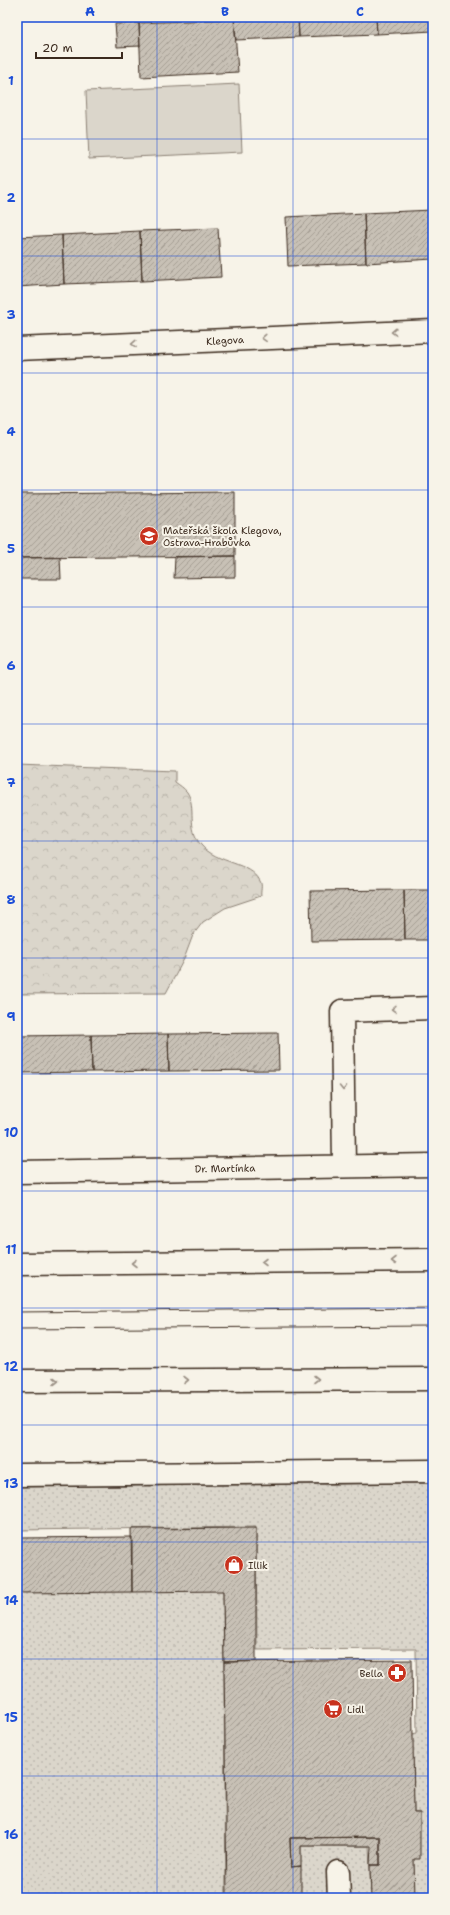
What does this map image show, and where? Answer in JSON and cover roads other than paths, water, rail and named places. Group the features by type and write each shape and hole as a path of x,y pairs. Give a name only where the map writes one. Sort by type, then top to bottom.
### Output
{"street":[{"name":"Klegova","path":"17,349 433,331"},
{"path":"344,1166 342,1010 433,1008"},
{"name":"Dr. Martínka","path":"17,1172 433,1165"},
{"path":"17,1264 433,1260"},
{"path":"17,1381 433,1379"},
{"path":"17,1474 433,1471"},
{"path":"338,1872 339,1898"}],"tram line":[{"path":"17,1312 433,1308"},
{"path":"17,1329 433,1326"}],"place":[{"name":"Mateřská škola Klegova, Ostrava-Hrabůvka","path":"149,536"},
{"name":"Illik","path":"234,1565"},
{"name":"Bella","path":"397,1673"},
{"name":"Lidl","path":"333,1709"}]}
